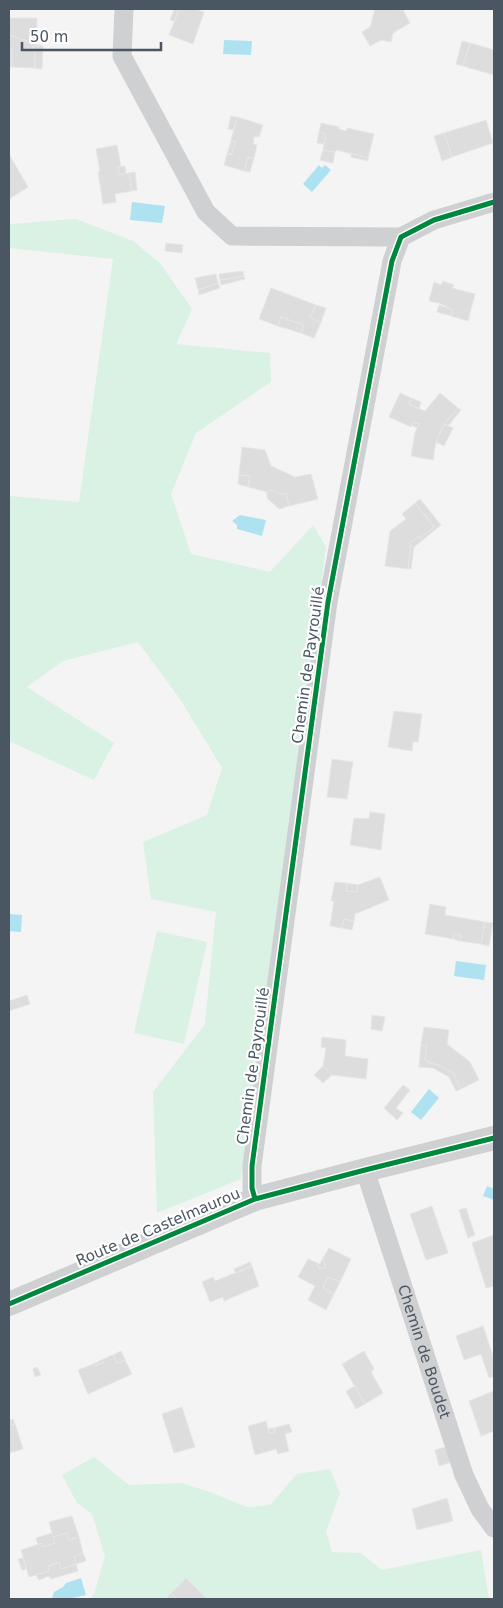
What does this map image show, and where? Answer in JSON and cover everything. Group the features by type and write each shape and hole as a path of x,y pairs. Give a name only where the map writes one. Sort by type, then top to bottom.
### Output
{"street":[{"path":"124,9 122,56 206,212 232,236 401,237 434,220 494,202"},
{"name":"Chemin de Payrouillé","path":"255,1199 252,1188 252,1166 328,602 392,261 401,237"},
{"name":"Route de Castelmaurou","path":"9,1304 255,1199 494,1138"},
{"name":"Chemin de Boudet","path":"365,1170 464,1475 480,1509 494,1528"}],"green space":[{"path":"76,219 133,241 160,263 192,309 176,344 270,353 271,382 196,433 171,494 191,554 270,572 313,525 326,547 241,1179 157,1213 153,1092 205,1024 216,912 151,899 143,842 207,815 222,768 180,699 138,642 63,661 27,687 114,743 94,780 9,741 9,496 79,502 113,259 9,248 9,224"},
{"path":"157,931 207,942 184,1044 134,1033"},
{"path":"94,1457 129,1485 181,1483 247,1507 270,1505 297,1474 330,1469 340,1493 326,1531 332,1552 361,1553 382,1570 481,1550 489,1599 90,1599 94,1594 105,1557 92,1514 77,1503 62,1475"}],"water":[{"path":"224,40 252,41 251,55 223,54"},
{"path":"319,165 322,168 325,165 331,170 312,192 303,184"},
{"path":"132,202 165,206 162,223 130,220"},
{"path":"240,515 266,520 262,536 237,529 237,525 232,521"},
{"path":"9,914 22,915 21,932 9,931"},
{"path":"456,961 486,965 484,980 454,976"},
{"path":"429,1089 439,1098 421,1120 411,1112"},
{"path":"487,1186 494,1189 494,1200 483,1196"},
{"path":"81,1578 86,1595 68,1599 52,1599 54,1592 66,1583"}],"building":[{"path":"174,9 179,9 175,21 170,20"},
{"path":"179,9 194,9 204,12 193,44 169,35"},
{"path":"375,9 403,10 410,23 393,33 391,42 381,40 370,46 362,32 370,27"},
{"path":"9,18 37,18 37,44 9,35"},
{"path":"9,35 40,45 33,46 35,68 12,67 12,50 9,50"},
{"path":"462,41 470,43 463,66 456,64"},
{"path":"470,43 494,50 494,75 463,66"},
{"path":"33,46 43,46 42,69 35,68 35,52 33,52"},
{"path":"9,50 12,50 12,67 9,67"},
{"path":"231,116 237,117 234,130 228,129"},
{"path":"237,117 263,125 259,137 254,137 253,144 257,145 254,158 248,157 244,171 224,165 227,154 232,154 235,142 231,141"},
{"path":"486,120 493,143 452,157 444,133"},
{"path":"321,123 339,127 339,129 346,131 347,128 374,134 368,158 336,150 335,152 323,150 326,134 319,132"},
{"path":"319,132 326,134 324,144 317,143"},
{"path":"444,133 452,157 442,161 434,136"},
{"path":"231,141 235,142 232,154 227,154"},
{"path":"117,145 121,167 118,167 119,175 129,173 132,191 115,194 116,202 103,204 96,149"},
{"path":"323,150 335,152 333,163 320,160"},
{"path":"351,153 368,158 368,161 351,157"},
{"path":"9,157 28,187 9,199"},
{"path":"248,157 254,158 250,172 244,171"},
{"path":"125,166 126,174 119,175 118,167"},
{"path":"135,172 137,190 132,191 129,173"},
{"path":"166,243 183,245 182,253 165,251"},
{"path":"243,271 244,276 220,280 219,274"},
{"path":"216,274 218,283 198,290 195,278"},
{"path":"244,276 245,279 221,285 220,280"},
{"path":"443,281 454,285 452,288 475,294 468,321 451,316 453,310 439,303 429,301 434,282 441,285"},
{"path":"218,283 220,288 199,295 198,290"},
{"path":"271,288 316,305 310,318 321,322 314,338 301,333 304,325 281,317 278,326 259,319"},
{"path":"316,305 326,308 321,322 310,318"},
{"path":"439,305 453,310 451,316 437,312"},
{"path":"281,317 304,325 301,333 278,326"},
{"path":"400,393 411,398 409,404 425,411 440,393 458,408 444,424 436,442 433,460 411,456 415,433 419,424 413,422 411,427 389,417"},
{"path":"411,398 421,402 419,409 409,404"},
{"path":"458,408 461,410 448,426 444,424"},
{"path":"413,422 419,424 417,428 411,425"},
{"path":"444,424 453,428 444,446 436,442"},
{"path":"242,447 265,450 271,466 295,477 311,474 318,499 289,506 286,493 281,494 271,490 267,492 248,487 250,476 239,475"},
{"path":"239,475 250,476 248,487 238,484"},
{"path":"271,490 281,494 286,493 289,506 279,509 267,498 267,492"},
{"path":"420,499 441,525 414,547 411,569 408,569 411,545 409,543 419,536 420,538 434,527 415,503"},
{"path":"415,503 434,527 420,538 419,536 409,543 411,545 408,569 385,566 390,531 406,519 402,514"},
{"path":"394,711 422,714 418,742 413,742 412,751 388,747"},
{"path":"332,759 353,762 347,799 327,797"},
{"path":"370,812 385,814 381,850 350,845 354,818 369,819"},
{"path":"380,877 389,900 355,914 354,921 344,919 342,928 330,926 334,901 331,901 335,882 347,883 346,891 357,892 358,885"},
{"path":"347,883 358,885 357,892 346,891"},
{"path":"430,904 446,907 445,915 485,922 481,944 460,941 461,935 454,934 453,939 425,934"},
{"path":"344,919 354,921 352,930 342,928"},
{"path":"485,922 493,923 489,946 481,944"},
{"path":"454,934 461,935 460,941 453,939"},
{"path":"27,995 30,1004 9,1011 9,1001"},
{"path":"372,1015 385,1017 382,1031 371,1029"},
{"path":"424,1027 449,1030 447,1044 470,1062 479,1080 461,1089 453,1073 439,1065 429,1063 425,1059 427,1046 421,1045"},
{"path":"322,1037 346,1040 345,1056 368,1059 366,1079 332,1075 323,1066 326,1048 321,1047"},
{"path":"421,1045 427,1046 425,1059 429,1063 439,1065 453,1073 461,1089 456,1091 449,1077 433,1068 419,1067"},
{"path":"323,1066 332,1075 323,1083 314,1075"},
{"path":"403,1085 410,1090 396,1108 403,1113 397,1120 384,1108"},
{"path":"432,1206 448,1253 426,1260 410,1214"},
{"path":"466,1208 475,1235 468,1238 459,1210"},
{"path":"494,1235 494,1286 486,1288 472,1243"},
{"path":"329,1248 351,1259 340,1282 328,1277 323,1288 334,1294 326,1310 308,1300 315,1286 298,1277 308,1259 317,1263 319,1269 326,1267 323,1258"},
{"path":"323,1258 326,1267 319,1269 317,1263 320,1264"},
{"path":"250,1262 252,1266 236,1273 234,1269"},
{"path":"252,1266 259,1286 224,1301 223,1297 210,1302 202,1282 213,1277 215,1281"},
{"path":"328,1277 340,1282 334,1294 323,1288"},
{"path":"483,1326 494,1359 494,1376 489,1378 481,1354 464,1360 456,1336"},
{"path":"121,1351 125,1360 117,1363 113,1355"},
{"path":"364,1351 374,1369 371,1372 383,1393 365,1404 342,1364"},
{"path":"113,1355 117,1363 125,1360 132,1374 88,1394 78,1370 94,1364 95,1366 104,1362 103,1359"},
{"path":"103,1359 104,1362 95,1366 94,1364"},
{"path":"37,1367 41,1375 35,1377 33,1369"},
{"path":"355,1386 365,1404 356,1409 346,1391"},
{"path":"494,1391 494,1431 481,1436 469,1401"},
{"path":"182,1407 195,1447 174,1453 162,1414"},
{"path":"13,1419 15,1424 9,1426 9,1420"},
{"path":"266,1421 269,1433 275,1432 274,1428 289,1424 292,1432 285,1434 289,1451 278,1454 276,1449 255,1455 248,1426"},
{"path":"15,1424 23,1449 9,1453 9,1426"},
{"path":"274,1428 275,1432 269,1433 268,1429"},
{"path":"448,1446 452,1462 439,1466 435,1450"},
{"path":"447,1498 453,1521 417,1530 412,1509"},
{"path":"72,1516 79,1537 69,1540 67,1533 53,1537 49,1522"},
{"path":"52,1533 55,1543 43,1547 42,1543 38,1545 36,1538"},
{"path":"67,1533 69,1540 79,1537 83,1553 74,1557 76,1564 61,1569 59,1562 48,1566 49,1571 29,1577 21,1550 42,1543 43,1547 55,1543 53,1537"},
{"path":"83,1553 86,1561 76,1564 74,1557"},
{"path":"23,1558 26,1569 22,1570 18,1559"},
{"path":"59,1562 61,1569 76,1564 78,1571 51,1579 49,1576 39,1580 36,1575 49,1571 48,1566"},
{"path":"186,1578 207,1599 177,1599 171,1593"},
{"path":"171,1593 177,1599 167,1599"}],"cycle path":[{"path":"255,1199 252,1188 252,1166 328,602 392,261 401,237 434,220 494,202"},
{"path":"9,1304 255,1199 494,1138"}]}
